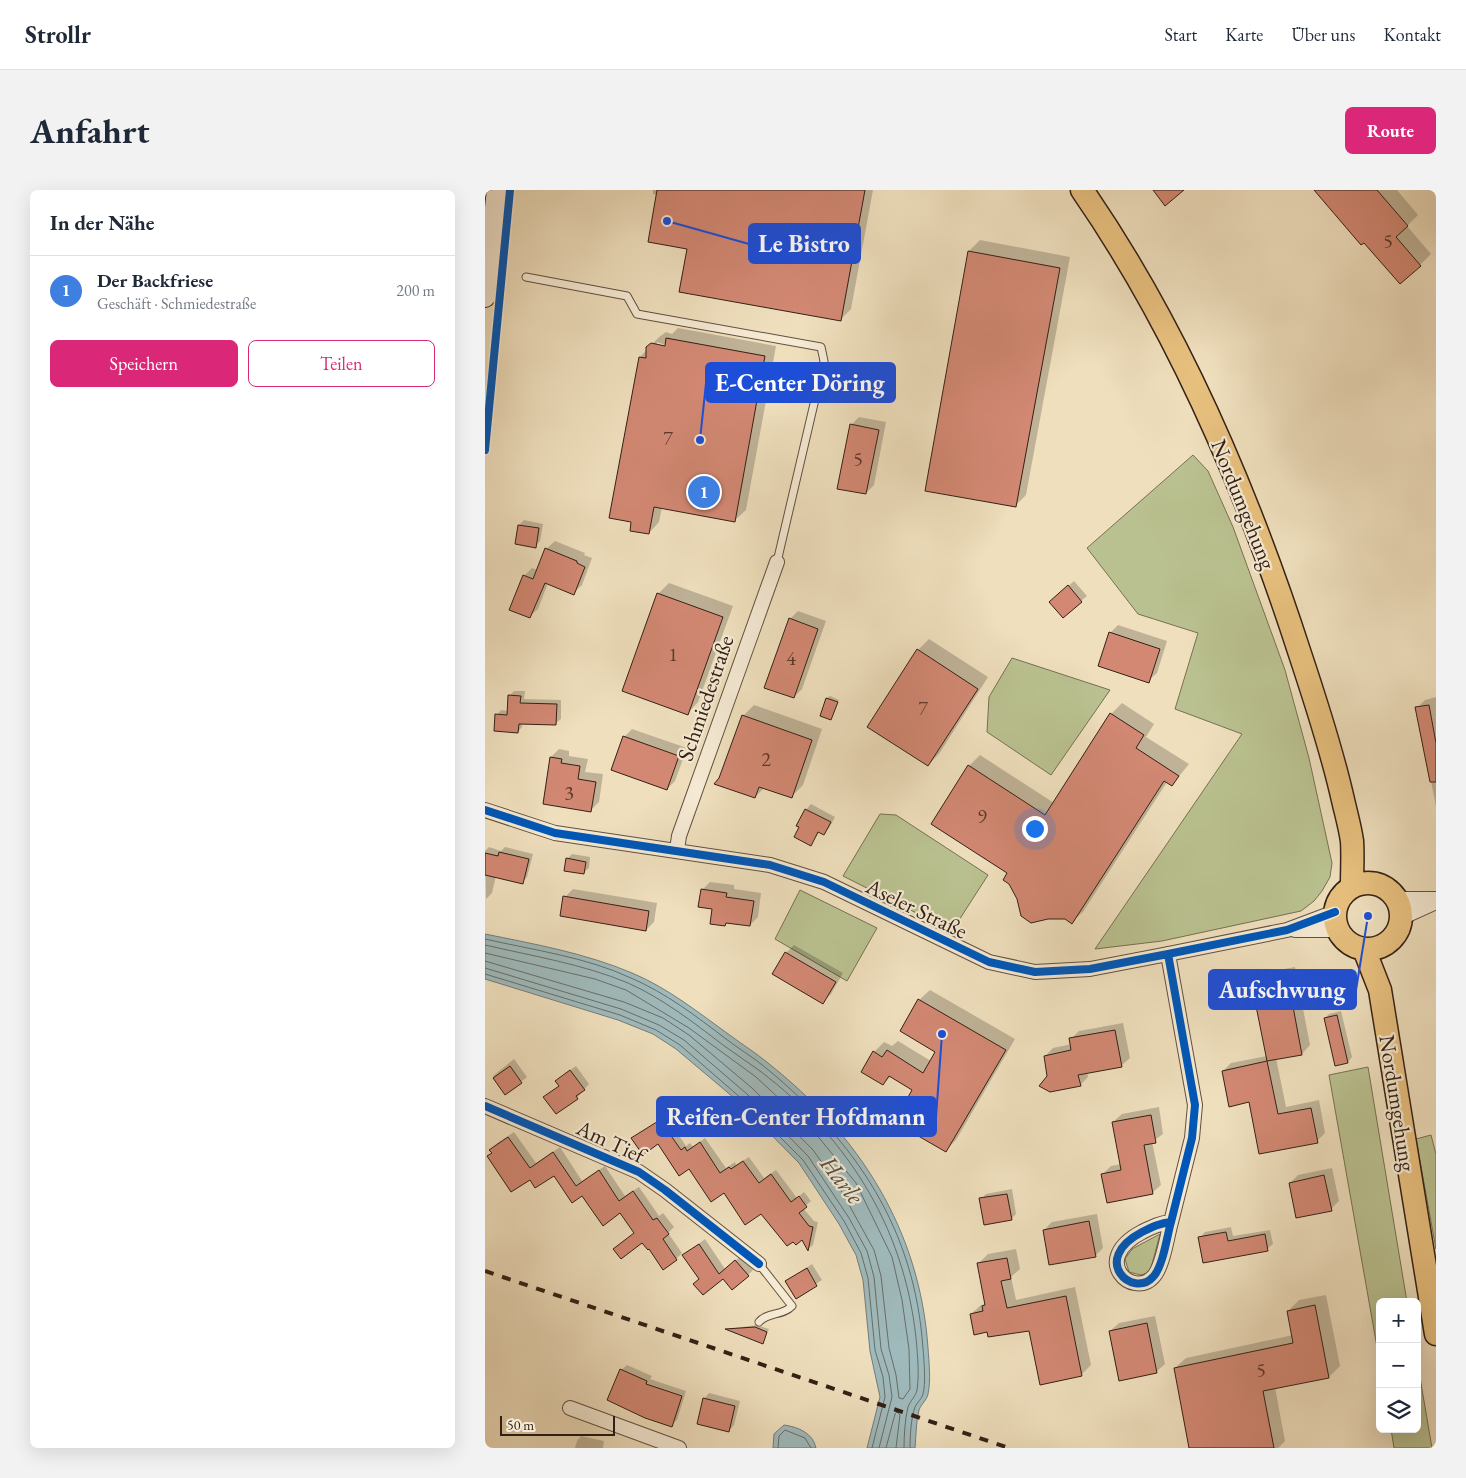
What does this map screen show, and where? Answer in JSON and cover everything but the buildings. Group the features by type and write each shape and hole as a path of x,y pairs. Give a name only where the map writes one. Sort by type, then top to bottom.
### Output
{"main road":[{"name":"Nordumgehung","path":"1082,190 1103,220 1161,322 1202,403 1243,498 1280,592 1312,689 1338,780 1363,884"},
{"path":"1387,943 1375,948 1364,949 1354,946 1345,940 1336,921 1337,901 1363,884 1391,892 1399,909"},
{"name":"Nordumgehung","path":"1380,990 1387,943 1394,936 1399,909"},
{"name":"Nordumgehung","path":"1364,949 1380,990 1436,1334"}],"street":[{"path":"485,297 497,190"},
{"name":"Schmiedestraße","path":"677,850 679,836 777,562"},
{"name":"Aseler Straße","path":"485,810 555,833 770,865 824,882 980,958 1011,968 1035,972 1071,971 1336,921"},
{"path":"1399,909 1436,901"},
{"path":"1168,954 1195,1105 1192,1138 1171,1222 1159,1266 1153,1277 1143,1282 1133,1282 1125,1279 1118,1271 1116,1258 1121,1248 1139,1234 1161,1223 1171,1222"},
{"name":"Am Tief","path":"485,1106 639,1172 665,1190 759,1264"},
{"path":"570,1408 679,1448"}],"lane":[{"path":"526,277 627,296 637,314 821,347 825,361 777,562"},
{"path":"759,1264 792,1306 788,1310 763,1317 759,1322"}],"green space":[{"path":"1193,455 1208,471 1233,527 1285,670 1309,758 1332,863 1330,877 1314,901 1301,911 1162,941 1095,949 1242,734 1175,709 1198,633 1138,614 1087,548"},
{"path":"1012,658 1110,690 1051,775 987,732 989,697"},
{"path":"880,814 896,815 988,875 952,931 843,876"},
{"path":"800,890 877,928 847,981 775,939"},
{"path":"1368,1067 1406,1298 1376,1298 1376,1341 1329,1075"},
{"path":"1431,1135 1436,1154 1436,1249 1416,1139"},
{"path":"1160,1234 1150,1272 1141,1275 1129,1272 1125,1259 1132,1249"},
{"path":"1421,1383 1432,1448 1394,1448 1392,1433 1421,1433"}],"water":[{"name":"Harle","path":"485,934 596,960 632,973 671,993 763,1059 801,1091 830,1121 857,1154 879,1188 898,1225 912,1264 923,1305 928,1348 929,1383 928,1394 918,1415 915,1448 867,1448 880,1397 870,1351 863,1280 856,1255 839,1224 799,1163 739,1102 676,1049 653,1034 618,1020 485,979"},
{"path":"784,1425 804,1432 812,1438 816,1448 773,1448 774,1434"}],"railway":[{"path":"485,1271 1009,1448"}],"cycle path":[{"path":"485,450 510,190"},
{"path":"485,810 555,833 770,865 824,882 989,962 1035,972 1090,969 1168,954 1287,930 1335,912"},
{"path":"1168,954 1195,1105 1192,1138 1171,1222 1160,1224 1142,1232 1126,1243 1119,1254 1117,1264 1120,1273 1127,1280 1135,1283 1145,1283 1153,1277 1162,1259 1171,1222"},
{"path":"485,1106 639,1172 665,1190 759,1264"}],"place":[{"name":"Le Bistro","path":"667,221"},
{"name":"E-Center Döring","path":"700,440"},
{"name":"Der Backfriese","path":"704,492"},
{"name":"Aufschwung","path":"1368,916"},
{"name":"Reifen-Center Hofdmann","path":"942,1034"}]}
